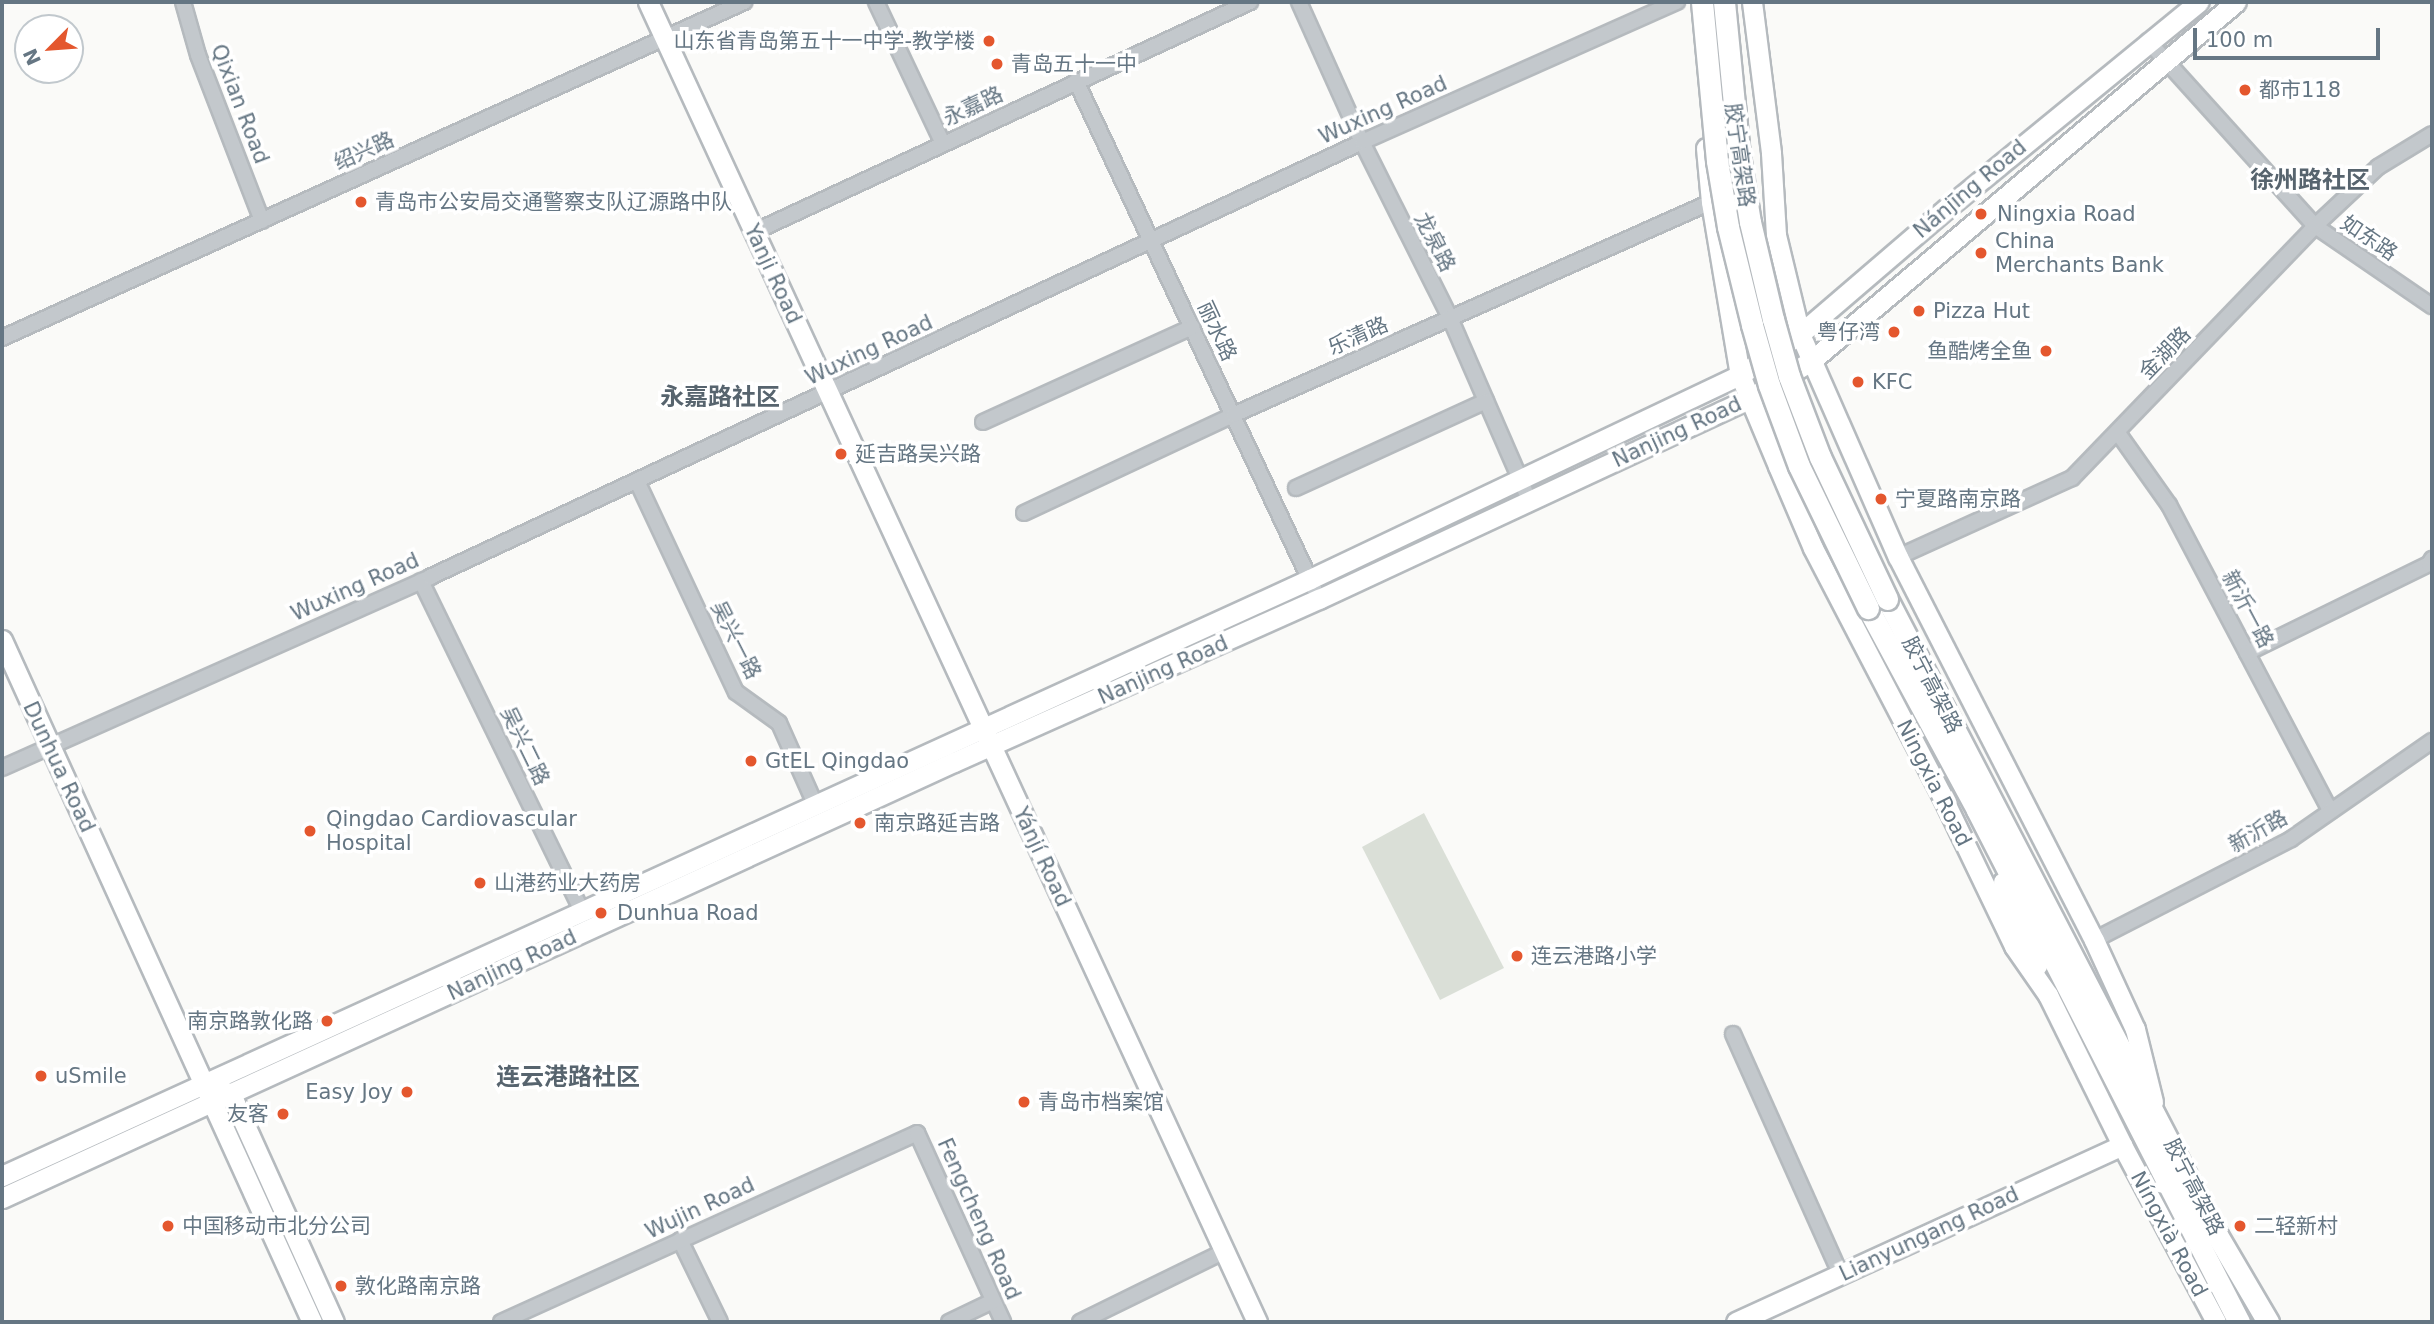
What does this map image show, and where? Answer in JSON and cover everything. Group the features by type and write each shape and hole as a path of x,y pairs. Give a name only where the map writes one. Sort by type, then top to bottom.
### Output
{"highway":[{"name":"胶宁高架路","path":"1702,2 1719,172 1731,240 1769,385 1799,466 2154,1110 2217,1235 2268,1322"},
{"name":"胶宁高架路","path":"1724,2 1739,155 1750,222 1773,320 1789,376 1877,604 1959,783 2034,920 2239,1322"},
{"path":"1959,783 1971,820 2003,883"}],"main road":[{"name":"Yanji Road","path":"649,2 827,393"},
{"name":"Ningxia Road","path":"1693,2 1712,202 1740,375 1748,399 1813,548 1941,794 2014,946 2048,995 2122,1145"},
{"path":"1752,2 1771,153 1776,234 1800,334 1898,557 2094,940 2136,1029 2154,1110"},
{"name":"Nánjīng Road","path":"1740,375 1800,334 2148,41 2199,2"},
{"name":"Nanjing Road","path":"2,1198 209,1093 586,920 992,748 1530,502 1748,399 1811,361 2236,2"},
{"name":"Nanjing Road","path":"231,1094 815,804 1310,579 1740,375"},
{"name":"Yánjí Road","path":"827,393 1257,1322"},
{"name":"Dunhua Road","path":"2,640 312,1322"},
{"path":"2003,883 2048,995"},
{"path":"209,1093 231,1094 334,1322"},
{"name":"Nanjing Road","path":"2,1176 209,1093"},
{"name":"Lianyungang Road","path":"1736,1322 2122,1145"},
{"name":"Níngxià Road","path":"2122,1145 2216,1322"}],"street":[{"name":"Qixian Road","path":"183,2 198,55 262,221"},
{"name":"绍兴路","path":"2,338 744,2"},
{"path":"876,2 943,144"},
{"name":"永嘉路","path":"754,232 1247,2"},
{"name":"龙泉路","path":"1299,2 1362,142 1450,317 1530,502"},
{"name":"Wuxing Road","path":"2,768 421,581 1362,142 1677,2"},
{"name":"如东路","path":"2148,41 2315,226 2432,306"},
{"name":"丽水路","path":"1076,81 1319,599"},
{"name":"金湖路","path":"1898,557 2072,478 2315,226 2378,167 2432,134"},
{"name":"乐清路","path":"1024,513 1233,415 1712,202"},
{"path":"983,422 1192,327"},
{"path":"1296,488 1486,401"},
{"name":"新沂一路","path":"2118,432 2169,505 2330,811"},
{"name":"吴兴一路","path":"637,481 736,692 779,723 815,804"},
{"path":"2248,653 2431,565"},
{"name":"吴兴二路","path":"421,581 586,920"},
{"name":"新沂路","path":"2094,940 2291,839 2432,740"},
{"path":"1733,1034 1841,1275"},
{"name":"Wujin Road","path":"501,1322 916,1133"},
{"name":"Fengcheng Road","path":"916,1133 1003,1322"},
{"path":"680,1240 720,1322"},
{"path":"1080,1322 1224,1251"},
{"path":"949,1322 993,1301"}],"shaded area":[{"path":"1424,813 1504,968 1440,1000 1362,847"}],"place":[{"name":"山东省青岛第五十一中学-教学楼","path":"989,41"},
{"name":"青岛五十一中","path":"997,64"},
{"name":"都市118","path":"2245,90"},
{"name":"青岛市公安局交通警察支队辽源路中队","path":"361,202"},
{"name":"Ningxia Road","path":"1981,214"},
{"name":"China Merchants Bank","path":"1981,253"},
{"name":"Pizza Hut","path":"1919,311"},
{"name":"粤仔湾","path":"1894,332"},
{"name":"鱼酷烤全鱼","path":"2046,351"},
{"name":"KFC","path":"1858,382"},
{"name":"延吉路吴兴路","path":"841,454"},
{"name":"宁夏路南京路","path":"1881,499"},
{"name":"GtEL Qingdao","path":"751,761"},
{"name":"南京路延吉路","path":"860,823"},
{"name":"Qingdao Cardiovascular Hospital","path":"310,831"},
{"name":"山港药业大药房","path":"480,883"},
{"name":"Dunhua Road","path":"601,913"},
{"name":"连云港路小学","path":"1517,956"},
{"name":"南京路敦化路","path":"327,1021"},
{"name":"uSmile","path":"41,1076"},
{"name":"Easy Joy","path":"407,1092"},
{"name":"青岛市档案馆","path":"1024,1102"},
{"name":"友客","path":"283,1114"},
{"name":"中国移动市北分公司","path":"168,1226"},
{"name":"二轻新村","path":"2240,1226"},
{"name":"敦化路南京路","path":"341,1286"}],"district":[{"name":"徐州路社区","path":"2310,181"},
{"name":"永嘉路社区","path":"720,398"},
{"name":"连云港路社区","path":"568,1078"}]}
